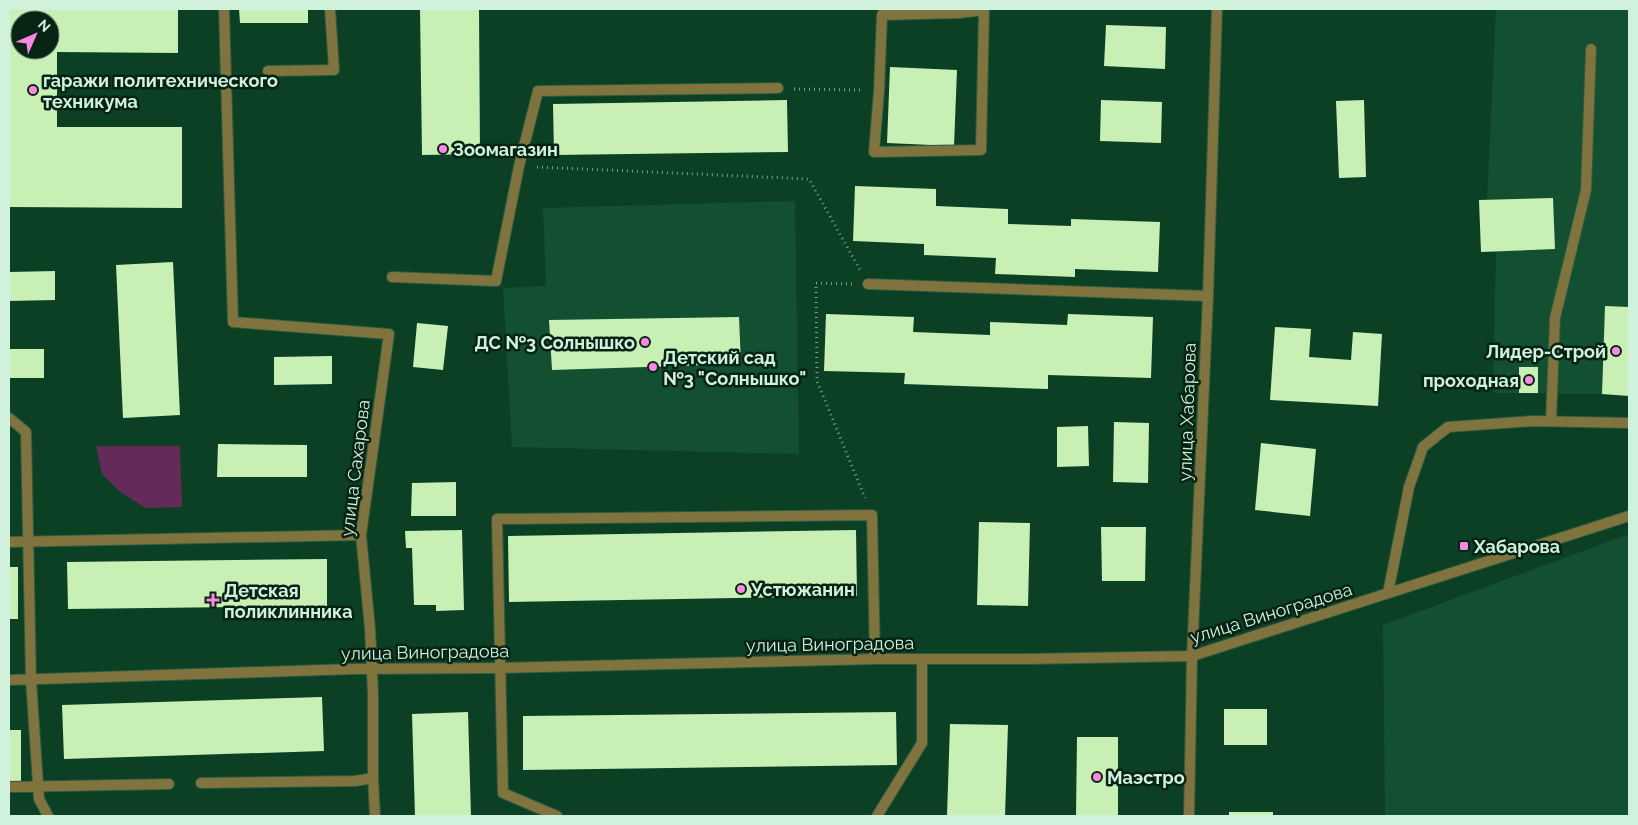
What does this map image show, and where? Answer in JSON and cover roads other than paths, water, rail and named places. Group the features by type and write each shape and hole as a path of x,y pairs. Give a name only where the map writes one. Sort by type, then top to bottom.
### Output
{"street":[{"name":"улица Сахарова","path":"224,9 233,322 389,334 361,535 372,669 374,816"},
{"path":"268,71 334,70 330,9"},
{"name":"улица Хабарова","path":"1189,816 1192,656 1208,296 1217,9"},
{"path":"984,10 981,150 874,152 882,15 959,11 984,10"},
{"path":"1551,421 1555,318 1586,190 1591,49"},
{"path":"392,277 496,281 519,166 538,91 778,88"},
{"path":"868,284 1208,296"},
{"path":"9,418 26,432 31,680 39,799 48,816"},
{"path":"1388,593 1409,487 1423,447 1448,427 1551,421 1629,423"},
{"path":"557,816 503,793 502,668 497,519 872,515 875,659"},
{"name":"улица Виноградова","path":"9,680 372,669 502,668 875,659 1192,656 1629,516"},
{"path":"9,542 361,535"},
{"path":"877,816 922,743 922,659"},
{"path":"201,783 355,781 373,778"},
{"path":"9,787 170,784"}],"place":[{"name":"гаражи политехнического техникума","path":"33,90"},
{"name":"Зоомагазин","path":"443,149"},
{"name":"ДС №3 Солнышко","path":"645,342"},
{"name":"Лидер-Строй","path":"1616,351"},
{"name":"Детский сад №3 \"Солнышко\"","path":"653,367"},
{"name":"проходная","path":"1529,380"},
{"name":"Хабарова","path":"1464,546"},
{"name":"Устюжанин","path":"741,589"},
{"name":"Детская поликлинника","path":"213,600"},
{"name":"Маэстро","path":"1097,777"}]}
